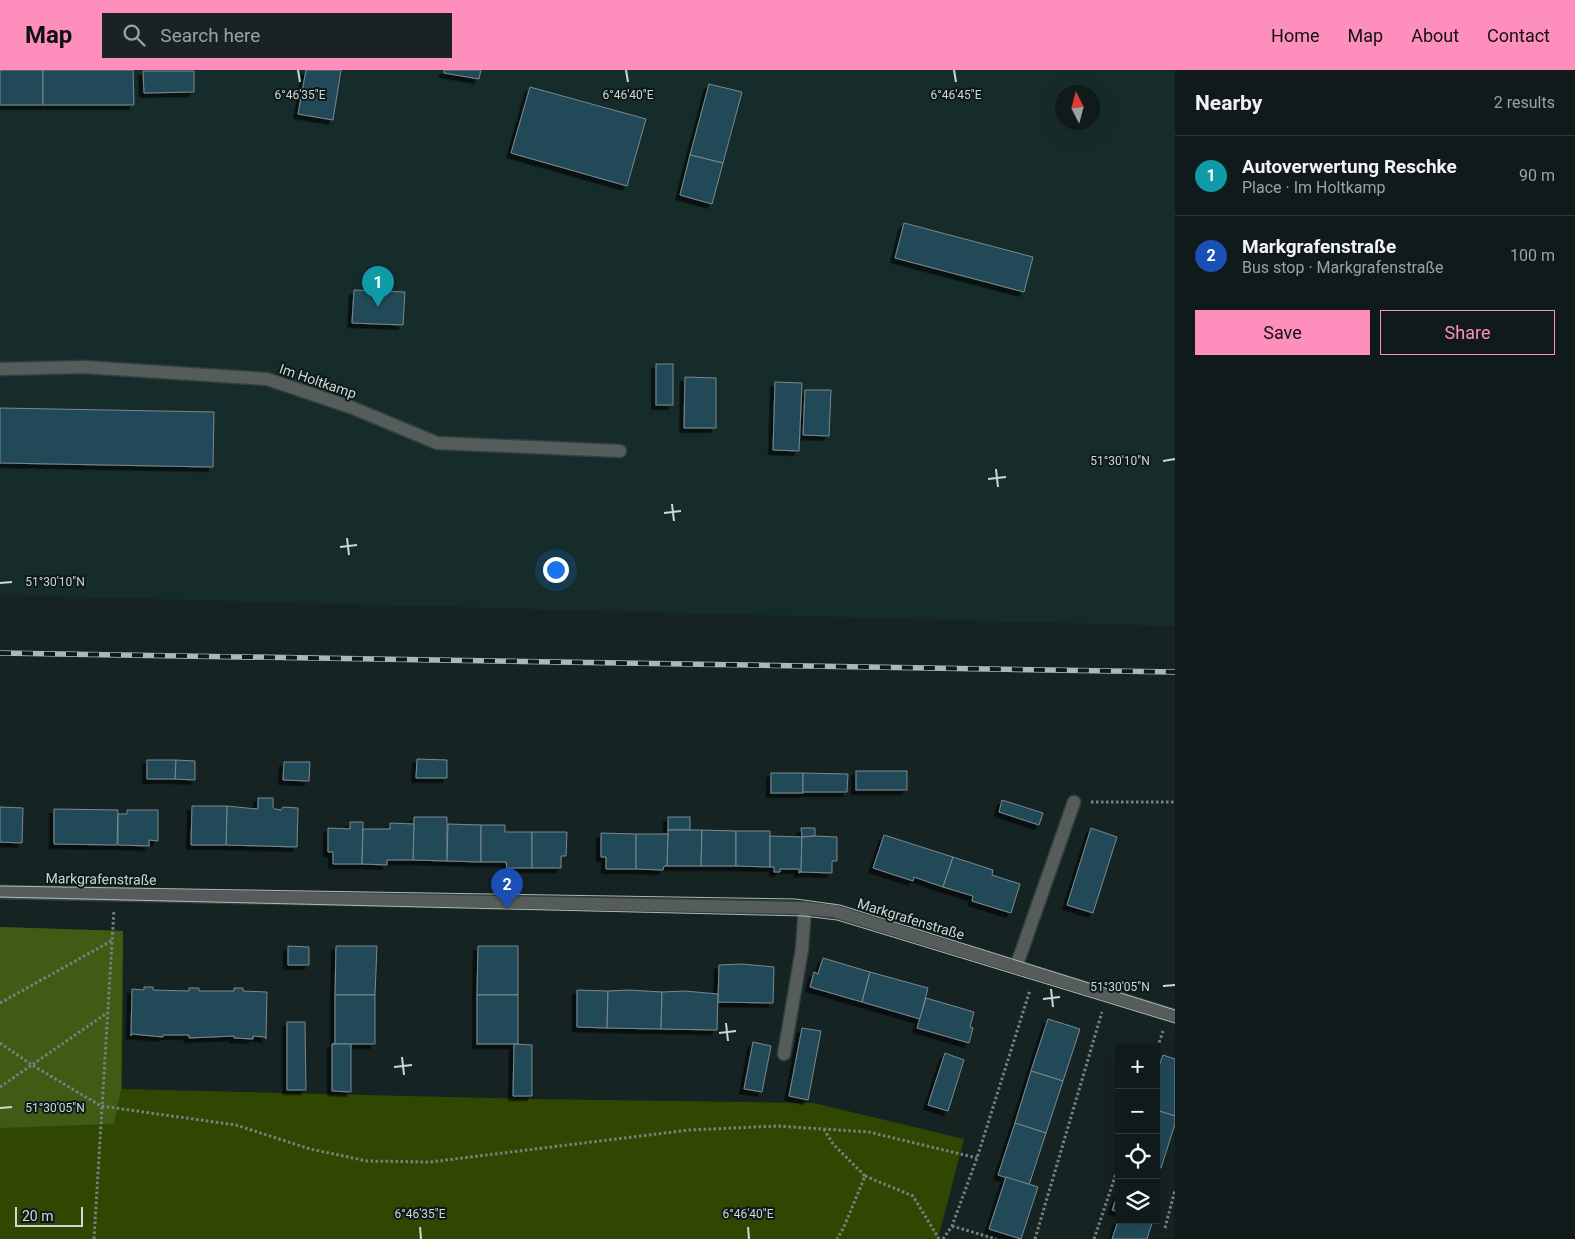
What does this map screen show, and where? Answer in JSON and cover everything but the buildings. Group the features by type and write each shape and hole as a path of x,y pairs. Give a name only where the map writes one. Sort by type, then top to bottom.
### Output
{"street":[{"name":"Im Holtkamp","path":"0,369 84,367 267,379 353,408 437,443 620,451"},
{"path":"1016,967 1074,802"},
{"name":"Markgrafenstraße","path":"0,892 805,908 834,911 1172,1015"},
{"path":"784,1054 802,949 805,908"}],"path":[{"path":"1074,802 1175,802"},
{"path":"94,1239 115,895"},
{"path":"0,1003 113,940"},
{"path":"943,1239 952,1226 977,1158 1036,973"},
{"path":"1035,1239 1107,994"},
{"path":"0,1087 108,1013"},
{"path":"1159,1044 1172,1015"},
{"path":"0,1043 32,1065 101,1106 236,1124 310,1149 367,1161 430,1162 688,1130 777,1126 869,1132 977,1158"},
{"path":"824,1129 833,1144 865,1176 913,1196 939,1239"},
{"path":"837,1239 844,1227 865,1176"},
{"path":"1094,1239 1115,1177"},
{"path":"1165,1228 1175,1190"},
{"path":"952,1226 996,1239"}],"shaded area":[{"path":"0,70 1175,70 1175,626 0,595"}],"green space":[{"path":"0,927 123,931 122,1089 530,1099 814,1103 964,1139 938,1239 0,1239"},
{"path":"0,927 123,931 121,1089 114,1124 0,1128"}],"tram line":[{"path":"0,886 796,899 840,905 1175,1010"},
{"path":"0,897 804,916 837,920 1175,1023"}],"railway":[{"path":"0,653 1175,672"}],"place":[{"name":"Autoverwertung Reschke","path":"378,307"},
{"name":"Markgrafenstraße","path":"507,909"}]}
